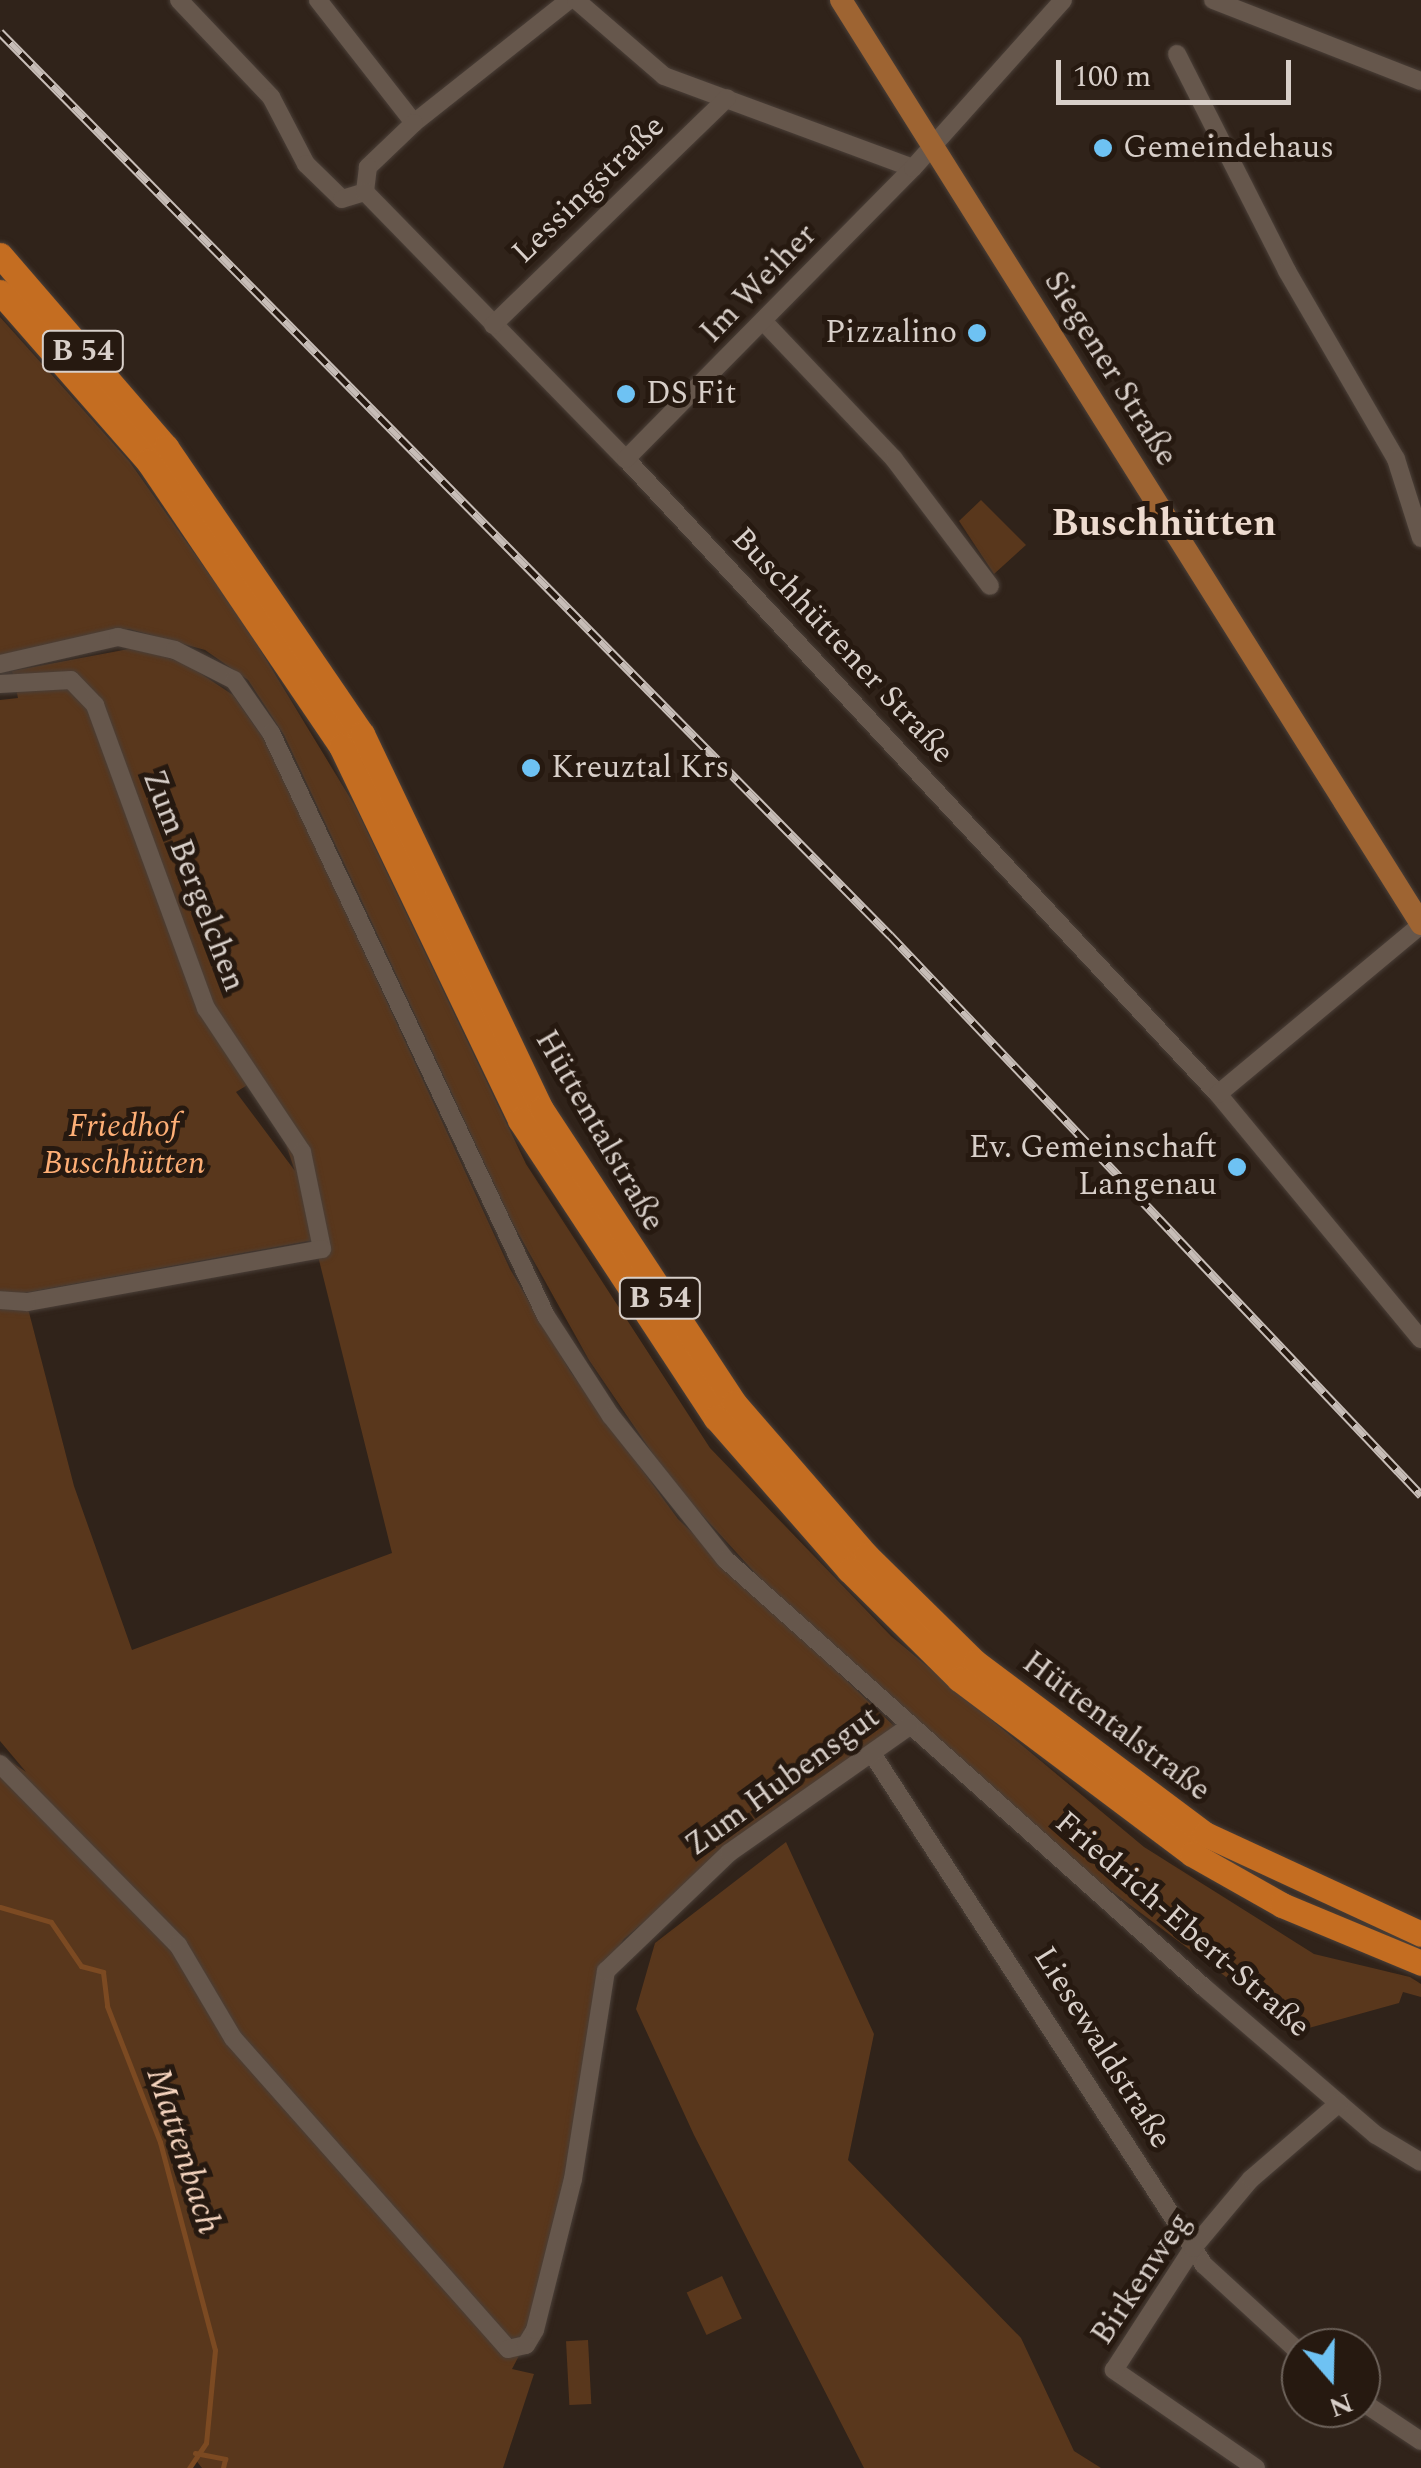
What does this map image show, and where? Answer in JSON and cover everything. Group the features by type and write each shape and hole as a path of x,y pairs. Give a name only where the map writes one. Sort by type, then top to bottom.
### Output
{"highway":[{"name":"Hüttentalstraße","path":"0,255 157,454 362,734 541,1108 734,1403 866,1554 975,1662 1204,1834 1411,1931"},
{"name":"Hüttentalstraße","path":"0,292 157,454 341,746 520,1120 716,1418 849,1570 959,1680 1192,1854 1389,1952 1421,1963"}],"main road":[{"name":"Siegener Straße","path":"841,0 1421,924"}],"street":[{"path":"179,0 272,97 306,164 342,199 364,192 368,167 414,124 573,0 664,76 913,168"},
{"path":"318,0 414,124"},
{"name":"Im Weiher","path":"626,459 913,168 1063,0"},
{"path":"1214,0 1421,81"},
{"path":"1178,54 1287,272 1396,459 1421,538"},
{"name":"Lessingstraße","path":"493,325 728,98"},
{"name":"Buschhüttener Straße","path":"364,192 626,459 1218,1094 1421,1339"},
{"path":"764,323 894,460 990,586"},
{"name":"Friedrich-Ebert-Straße","path":"0,664 118,637 175,650 234,680 271,733 557,1333 611,1416 725,1559 1339,2103 1421,2162"},
{"name":"Zum Bergelchen","path":"0,684 71,680 95,705 206,1008 302,1152 322,1250 27,1302 0,1300"},
{"path":"1218,1094 1421,924"},
{"name":"Zum Hubensgut","path":"0,1764 178,1945 233,2038 508,2349 526,2346 535,2330 573,2179 606,1972 730,1852 910,1726"},
{"name":"Liesewaldstraße","path":"873,1755 1193,2248 1281,2334"},
{"name":"Birkenweg","path":"1256,2468 1114,2370 1193,2248 1263,2165 1339,2103"},
{"path":"1381,2414 1421,2441"}],"green space":[{"path":"0,317 129,461 244,623 355,806 526,1164 710,1448 891,1636 1144,1847 1314,1954 1410,1977 1421,1984 1421,1997 1403,1992 1399,2003 1298,2031 1045,1841 800,1622 672,1482 589,1360 512,1222 284,735 248,680 205,650 129,629 0,658"},
{"path":"981,500 1026,545 994,574 959,521"},
{"name":"Friedhof Buschhütten","path":"134,648 185,663 233,695 270,748 510,1269 570,1371 678,1519 895,1727 722,1855 624,1939 599,1975 605,2027 534,2327 512,2369 534,2374 503,2468 202,2468 195,2459 189,2468 0,2468 0,1754 26,1772 0,1741 0,700 18,698 12,671","holes":["263,1077 295,1171 236,1092","314,1240 392,1553 132,1650 74,1486 24,1293"]},
{"path":"786,1842 874,2034 848,2160 1021,2338 1074,2451 1101,2468 864,2468 694,2135 636,2009 655,1943"},
{"path":"722,2276 742,2319 707,2335 687,2292"},
{"path":"588,2340 591,2404 569,2405 566,2341"}],"waterway":[{"name":"Mattenbach","path":"0,1907 51,1922 81,1966 103,1972 107,2006 160,2142 215,2350 206,2443 189,2468"},
{"path":"195,2453 225,2459 223,2468"}],"railway":[{"path":"0,32 890,935 1421,1495"}],"place":[{"name":"Gemeindehaus","path":"1103,148"},
{"name":"Pizzalino","path":"977,333"},
{"name":"DS Fit","path":"626,394"},
{"name":"Kreuztal Krs","path":"531,768"},
{"name":"Ev. Gemeinschaft Langenau","path":"1237,1167"}],"district":[{"name":"Buschhütten","path":"1164,525"}]}
